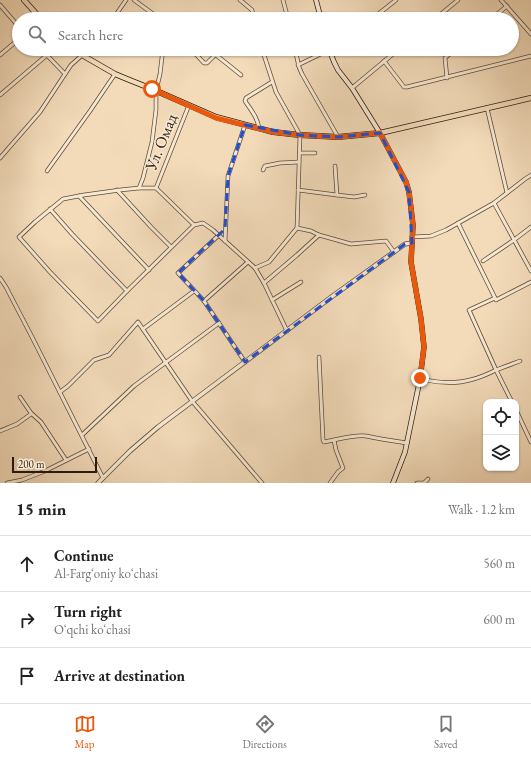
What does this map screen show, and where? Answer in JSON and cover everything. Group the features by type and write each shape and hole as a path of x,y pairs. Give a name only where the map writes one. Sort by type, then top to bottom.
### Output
{"main road":[{"path":"24,0 35,12"},
{"path":"316,0 319,12"},
{"path":"84,56 115,74 216,118 273,132 300,135 338,137 380,133 531,98"},
{"path":"332,56 338,70 352,88 380,133 406,182 409,192 413,225 411,262 421,319 424,347 420,378 407,443 394,483"}],"street":[{"path":"118,12 126,0"},
{"path":"134,0 150,12"},
{"path":"240,0 252,10 252,12"},
{"path":"283,0 286,12"},
{"path":"381,12 396,0"},
{"path":"443,12 458,0"},
{"path":"501,0 511,12"},
{"path":"0,5 12,19"},
{"path":"499,12 506,6"},
{"path":"519,21 531,34"},
{"path":"0,55 12,45"},
{"path":"0,95 46,56"},
{"path":"48,56 65,74"},
{"path":"0,157 40,112 71,65 81,56"},
{"path":"139,188 152,142 156,110 156,91 162,56"},
{"path":"198,56 204,63 207,63 215,56"},
{"path":"217,56 241,74"},
{"path":"255,268 269,262 297,228 300,135 276,92 264,56"},
{"path":"296,56 302,74 338,137"},
{"path":"298,65 315,56"},
{"path":"352,88 390,56"},
{"path":"447,56 445,58 447,78"},
{"path":"384,61 405,88 531,56"},
{"path":"47,171 115,74"},
{"path":"259,129 256,119 245,99 272,82"},
{"name":"Ул. Омад","path":"156,188 189,105"},
{"path":"487,108 507,193"},
{"path":"225,241 228,176 245,125"},
{"path":"300,153 315,152"},
{"path":"263,170 265,166 280,163 299,162"},
{"path":"335,166 337,195"},
{"path":"412,237 431,236 446,230 494,203 531,175"},
{"path":"194,225 156,188 139,188 63,199 19,237 50,272 98,321 194,225 203,223 219,235 255,268 264,283 286,331"},
{"path":"117,190 151,227 172,247"},
{"path":"298,190 354,197 365,195"},
{"path":"79,196 149,270"},
{"path":"494,203 531,271"},
{"path":"50,209 127,291"},
{"path":"458,223 495,298"},
{"path":"483,261 531,227"},
{"path":"297,228 351,244 386,241 394,252"},
{"path":"219,235 178,273 204,301 245,362"},
{"path":"264,283 319,235"},
{"path":"98,483 130,451 192,401 405,244 412,243"},
{"path":"204,301 248,262"},
{"path":"0,278 32,337 103,478"},
{"path":"272,300 302,282"},
{"path":"510,399 469,310 495,298 496,300 531,282"},
{"path":"143,330 194,291"},
{"path":"60,392 94,360 110,355 138,322 192,401 262,483"},
{"path":"82,435 134,386 219,323"},
{"path":"319,357 324,442 343,438 365,436 407,443"},
{"path":"420,378 439,382 469,381 520,361"},
{"path":"20,396 31,414 41,422 66,460"},
{"path":"0,431 17,424 31,414"},
{"path":"519,416 531,442"},
{"path":"330,483 343,468 334,440"},
{"path":"7,483 22,480 45,471 89,449"},
{"path":"417,483 424,483 428,478"}],"highlighted area":[{"path":"245,125 300,135 338,137 380,133 409,192 412,243 405,244 245,362 204,301 178,273 225,229 228,176"}],"route":[{"path":"152,89 216,118 273,132 338,137 380,133 406,182 409,192 413,225 411,262 421,319 424,347 420,378"}]}
